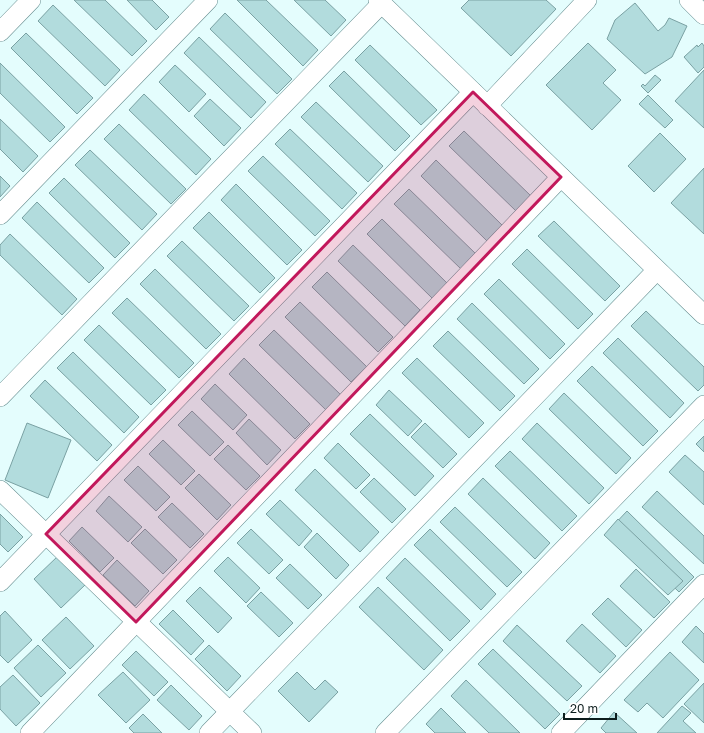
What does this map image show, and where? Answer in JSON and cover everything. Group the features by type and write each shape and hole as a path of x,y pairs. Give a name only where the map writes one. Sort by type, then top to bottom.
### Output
{"street":[{"path":"0,32 31,0"},
{"path":"0,215 208,0"},
{"path":"487,106 587,0"},
{"path":"689,0 704,15"},
{"path":"0,397 380,2 657,270 702,309"},
{"path":"0,582 473,92"},
{"path":"30,733 561,177"},
{"path":"209,733 657,270"},
{"path":"386,733 704,405"},
{"path":"0,490 252,733"},
{"path":"561,733 704,584"}],"highlighted area":[{"path":"473,92 561,177 136,622 46,534"}],"building":[{"path":"74,0 105,0 147,41 132,56"},
{"path":"127,0 152,0 169,17 156,30"},
{"path":"237,0 266,0 318,50 303,66"},
{"path":"294,0 325,0 346,20 331,36"},
{"path":"469,0 546,0 556,9 511,56 461,8"},
{"path":"635,3 658,31 665,25 669,18 687,26 672,57 645,74 607,39 615,20"},
{"path":"53,5 120,70 105,86 38,21"},
{"path":"225,13 292,79 277,94 210,29"},
{"path":"26,33 93,98 77,114 11,48"},
{"path":"199,37 266,102 251,118 184,53"},
{"path":"588,43 616,70 603,83 621,100 592,130 546,85"},
{"path":"702,43 704,46 704,67 698,73 684,57 697,45 698,47"},
{"path":"370,45 437,110 421,125 355,60"},
{"path":"0,63 65,127 50,142 0,93"},
{"path":"175,65 206,94 189,112 159,82"},
{"path":"704,70 704,128 675,101"},
{"path":"344,71 410,136 395,151 329,86"},
{"path":"655,75 661,80 648,93 641,86 643,84 645,86"},
{"path":"144,94 211,159 196,175 129,110"},
{"path":"648,95 673,120 665,128 639,104"},
{"path":"210,99 241,128 224,146 194,116"},
{"path":"316,102 383,166 368,182 301,117"},
{"path":"0,119 38,156 23,172 0,149"},
{"path":"119,124 186,189 171,204 104,139"},
{"path":"290,129 357,193 342,209 275,144"},
{"path":"464,131 531,196 516,211 449,146"},
{"path":"660,133 686,159 654,192 628,166"},
{"path":"90,150 157,214 142,230 75,165"},
{"path":"263,156 330,221 315,236 248,171"},
{"path":"436,160 502,225 487,241 421,176"},
{"path":"704,168 704,234 671,203"},
{"path":"0,176 10,186 0,197"},
{"path":"64,178 130,243 115,258 49,193"},
{"path":"236,184 302,250 287,265 221,200"},
{"path":"409,189 476,254 461,269 394,204"},
{"path":"37,202 104,268 89,283 22,218"},
{"path":"209,212 275,278 260,293 193,228"},
{"path":"382,219 448,284 433,299 367,234"},
{"path":"554,221 620,286 605,301 538,236"},
{"path":"10,234 77,299 62,315 0,255 0,245"},
{"path":"182,241 249,306 234,321 167,256"},
{"path":"353,245 420,310 405,326 338,261"},
{"path":"527,249 593,314 578,329 512,264"},
{"path":"155,269 221,334 206,349 140,284"},
{"path":"327,272 393,337 378,352 312,287"},
{"path":"499,279 565,344 550,359 484,294"},
{"path":"127,298 194,363 179,378 112,313"},
{"path":"300,302 367,367 351,382 285,317"},
{"path":"472,303 539,369 524,384 457,319"},
{"path":"646,311 704,367 704,385 698,391 631,326"},
{"path":"99,325 166,390 151,405 84,340"},
{"path":"274,330 341,395 326,410 259,345"},
{"path":"448,331 515,396 500,411 433,346"},
{"path":"618,338 684,403 670,418 603,353"},
{"path":"73,352 139,417 124,433 57,368"},
{"path":"244,358 310,424 295,439 229,374"},
{"path":"417,358 484,423 469,438 402,373"},
{"path":"592,366 658,431 643,446 577,381"},
{"path":"45,380 112,445 97,461 30,396"},
{"path":"215,384 247,415 233,430 201,399"},
{"path":"389,390 422,421 408,436 376,405"},
{"path":"564,393 631,458 616,474 549,409"},
{"path":"192,411 224,442 210,456 178,425"},
{"path":"370,414 434,476 415,496 350,434"},
{"path":"249,419 281,450 267,465 236,433"},
{"path":"27,423 71,440 48,498 5,480"},
{"path":"425,423 457,454 443,468 411,437"},
{"path":"537,423 604,488 589,504 522,439"},
{"path":"704,436 704,452 696,444"},
{"path":"163,440 195,471 181,485 149,454"},
{"path":"338,443 370,475 356,489 324,458"},
{"path":"228,445 260,476 246,490 214,459"},
{"path":"510,451 577,516 562,531 495,466"},
{"path":"685,455 704,472 704,505 669,472"},
{"path":"138,466 170,497 156,511 124,480"},
{"path":"315,469 379,532 360,552 295,490"},
{"path":"199,474 231,505 217,520 185,488"},
{"path":"374,478 406,509 392,523 360,492"},
{"path":"483,478 550,543 535,559 468,494"},
{"path":"657,491 704,536 704,564 642,507"},
{"path":"109,496 142,527 128,542 96,511"},
{"path":"280,500 312,531 299,546 266,514"},
{"path":"172,503 204,534 190,548 158,517"},
{"path":"455,507 522,572 507,587 440,522"},
{"path":"627,511 694,577 679,592 612,527"},
{"path":"0,514 23,537 8,552 0,544"},
{"path":"618,519 683,581 668,595 604,535"},
{"path":"82,527 114,558 100,572 69,541"},
{"path":"145,529 177,560 163,574 131,543"},
{"path":"251,529 283,560 269,574 237,543"},
{"path":"430,529 496,594 481,610 414,545"},
{"path":"317,533 349,565 336,579 304,547"},
{"path":"58,556 86,584 61,608 34,579"},
{"path":"228,557 260,588 246,603 214,571"},
{"path":"405,558 470,621 450,641 386,578"},
{"path":"117,560 149,591 135,606 103,575"},
{"path":"290,564 322,595 308,609 276,578"},
{"path":"636,569 670,602 654,618 620,586"},
{"path":"200,587 232,618 218,633 186,601"},
{"path":"378,587 443,650 424,670 359,607"},
{"path":"261,592 293,623 279,637 247,606"},
{"path":"608,598 642,630 626,647 592,614"},
{"path":"173,610 204,641 191,655 159,624"},
{"path":"5,611 32,640 8,663 0,655 0,616"},
{"path":"66,617 94,646 70,669 42,640"},
{"path":"582,624 616,656 600,673 566,641"},
{"path":"517,625 582,686 567,701 503,641"},
{"path":"696,626 704,634 704,663 682,642"},
{"path":"38,645 66,673 41,697 14,668"},
{"path":"209,645 241,676 227,691 195,659"},
{"path":"493,649 560,714 545,729 478,664"},
{"path":"136,651 168,682 154,696 122,665"},
{"path":"670,652 699,680 663,718 647,703 638,712 624,700"},
{"path":"123,672 150,700 126,723 98,695"},
{"path":"297,672 315,690 325,680 338,692 309,722 278,691"},
{"path":"13,675 40,703 16,726 0,709 0,687"},
{"path":"466,680 520,733 489,733 451,696"},
{"path":"704,683 704,723 684,704"},
{"path":"171,685 202,716 189,730 157,700"},
{"path":"682,706 691,713 683,721 696,733 657,733"},
{"path":"441,708 466,733 435,733 426,724"},
{"path":"614,712 637,733 606,733 601,728"},
{"path":"143,714 162,733 134,733 129,728"}]}
